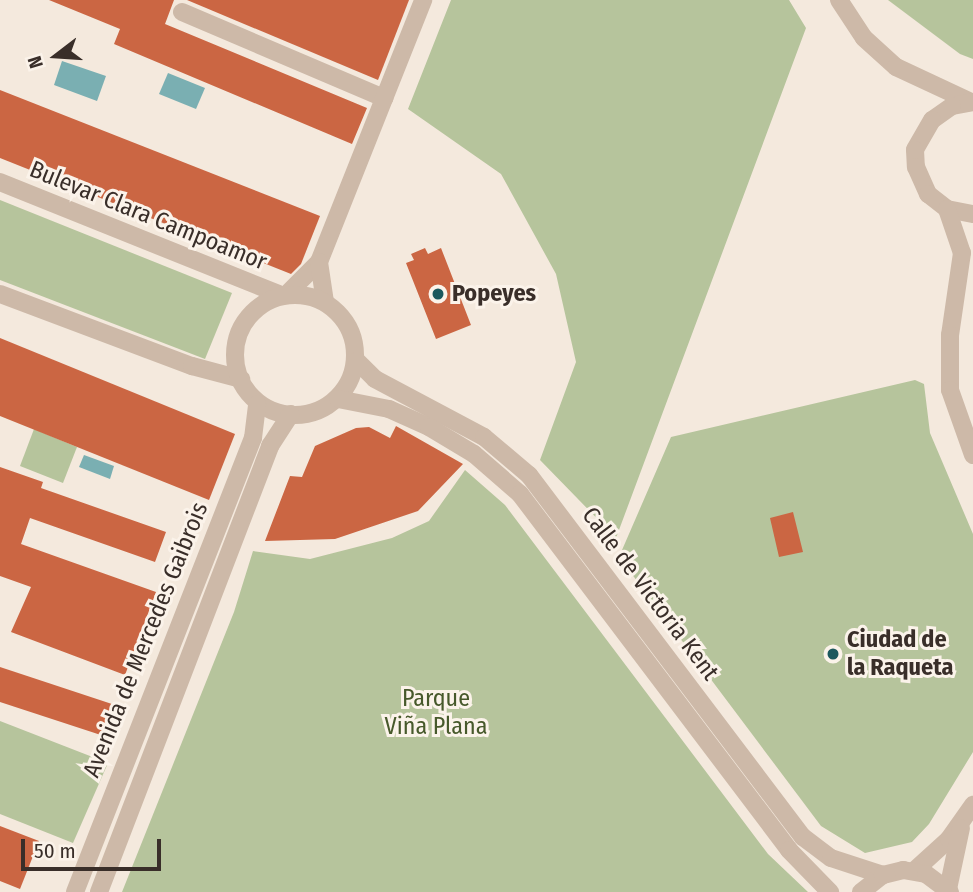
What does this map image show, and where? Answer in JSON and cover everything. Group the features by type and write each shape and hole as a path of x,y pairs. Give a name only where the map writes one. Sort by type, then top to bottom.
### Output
{"street":[{"path":"318,262 325,302 350,332 357,361 338,399 291,414 257,404 240,379 235,363 240,332 253,309 283,293 318,262 423,0"},
{"path":"839,0 864,38 911,77 923,92 932,120"},
{"path":"182,12 384,98"},
{"path":"911,77 972,102"},
{"path":"972,102 952,106 932,120 919,137 916,167 928,194 947,209 973,214"},
{"name":"Bulevar Clara Campoamor","path":"0,182 283,293"},
{"path":"947,209 961,243 960,282 950,335 950,390 973,454"},
{"path":"960,282 973,249"},
{"path":"283,293 325,302"},
{"path":"0,294 192,366 240,379"},
{"name":"Calle de Victoria Kent","path":"357,361 375,379 484,437 529,474 807,841 854,869 883,875"},
{"name":"Calle de Victoria Kent","path":"338,399 389,409 429,427 474,454 520,494 789,850 830,892"},
{"name":"Avenida de Mercedes Gaibrois","path":"75,892 253,438 257,404"},
{"name":"Avenida de Mercedes Gaibrois","path":"99,892 270,446 291,414"},
{"path":"862,892 883,875 914,870 963,821 973,805"},
{"path":"914,870 949,890 963,821"}],"green space":[{"path":"451,0 789,0 806,28 616,538 540,460 576,362 556,274 501,174 408,109"},
{"path":"888,0 973,0 973,59 960,54"},
{"path":"0,200 232,293 205,359 0,280"},
{"name":"Ciudad de la Raqueta","path":"915,380 924,384 930,433 973,534 973,752 929,824 912,842 865,853 821,826 619,557 671,437"},
{"path":"34,429 77,447 63,483 20,466"},
{"name":"Parque Viña Plana","path":"465,470 505,505 768,854 808,892 122,892 234,612 253,551 310,559 392,538 429,521"},
{"path":"0,721 108,763 73,843 0,814"}],"water":[{"path":"62,61 106,76 97,101 54,85"},
{"path":"168,73 205,88 196,109 159,94"},
{"path":"84,455 114,466 110,479 79,467"}],"building":[{"path":"49,0 174,0 165,24 367,108 352,144 114,44 120,29"},
{"path":"187,0 409,0 378,80"},
{"path":"0,90 320,216 301,264 291,274 0,158"},
{"name":"Popeyes","path":"425,248 428,254 441,248 471,325 436,339 406,263 414,260 411,254"},
{"path":"0,338 235,434 209,500 0,416"},
{"path":"396,426 463,464 418,511 335,539 265,541 290,476 302,477 315,446 356,428 369,427 390,438"},
{"path":"0,467 43,482 41,488 166,532 155,562 30,518 21,544 156,592 125,675 11,632 31,587 0,576"},
{"path":"793,512 803,552 779,557 770,518"},
{"path":"0,667 118,706 110,738 0,702"},
{"path":"0,826 39,841 20,889 0,881"}],"place":[{"name":"Popeyes","path":"438,294"},
{"name":"Ciudad de la Raqueta","path":"833,654"}]}
